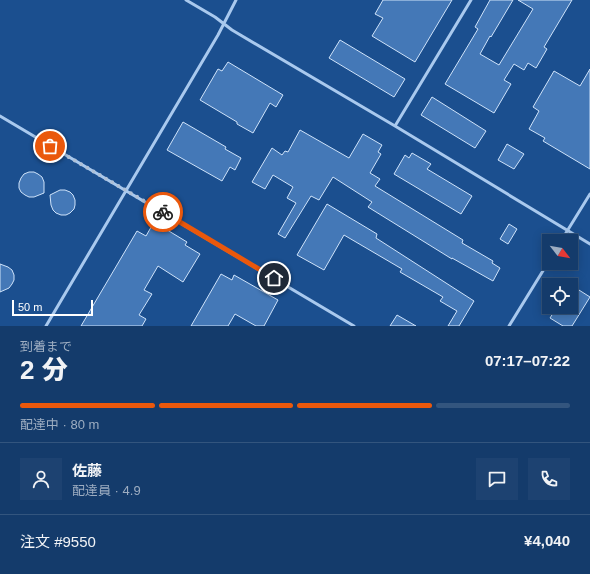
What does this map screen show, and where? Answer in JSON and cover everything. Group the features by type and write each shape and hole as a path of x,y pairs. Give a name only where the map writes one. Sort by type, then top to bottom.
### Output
{"lane":[{"path":"186,0 215,17 239,34 590,244"},
{"path":"46,326 218,36 236,0"},
{"path":"395,126 471,0"},
{"path":"0,116 354,326"},
{"path":"565,234 590,194"},
{"path":"509,326 543,270"}],"building":[{"path":"383,0 452,0 415,62 372,36 383,18 375,14"},
{"path":"490,0 513,0 480,54 499,65 533,9 518,0 572,0 544,47 547,49 536,68 528,63 524,70 514,64 504,80 511,84 494,113 445,84 478,29 475,27"},
{"path":"340,40 405,79 394,97 329,58"},
{"path":"228,62 283,95 276,107 270,103 253,133 200,100 218,69 222,71"},
{"path":"590,69 590,169 543,141 545,138 529,129 539,111 533,107 554,71 580,86"},
{"path":"432,97 486,131 475,148 421,115"},
{"path":"183,122 226,147 225,149 241,158 235,170 230,167 222,181 167,150"},
{"path":"300,130 349,158 363,134 382,145 378,152 381,154 370,173 380,179 375,186 463,240 462,243 493,261 492,263 500,268 493,281 452,259 368,207 372,202 333,177 319,200 311,196 285,238 278,234 296,203 287,198 293,187 273,175 265,189 252,182 272,148 282,155 285,151 288,152"},
{"path":"507,144 524,154 514,169 498,160"},
{"path":"412,153 431,164 427,169 472,196 461,214 394,174 405,155 409,158"},
{"path":"34,172 42,177 44,182 44,193 34,197 29,197 21,192 19,183 21,178 24,174"},
{"path":"60,190 70,192 75,200 74,209 66,215 56,213 51,205 50,195"},
{"path":"327,204 377,234 376,238 474,301 459,326 448,326 457,311 440,301 443,297 400,272 402,269 344,235 324,270 297,255"},
{"path":"154,222 187,242 185,245 200,254 183,282 158,266 144,290 152,294 139,315 146,319 142,326 81,326 137,231 146,236"},
{"path":"509,224 517,229 508,244 500,239"},
{"path":"0,264 12,270 14,280 9,288 0,292"},
{"path":"221,274 232,280 234,275 278,300 264,326 256,326 235,314 228,326 191,326"},
{"path":"578,289 590,297 572,326 563,326 550,318 553,314 578,314"},
{"path":"397,315 416,326 390,326"}],"way so far":[{"path":"50,146 163,212"}],"route":[{"path":"163,212 274,278"}]}
